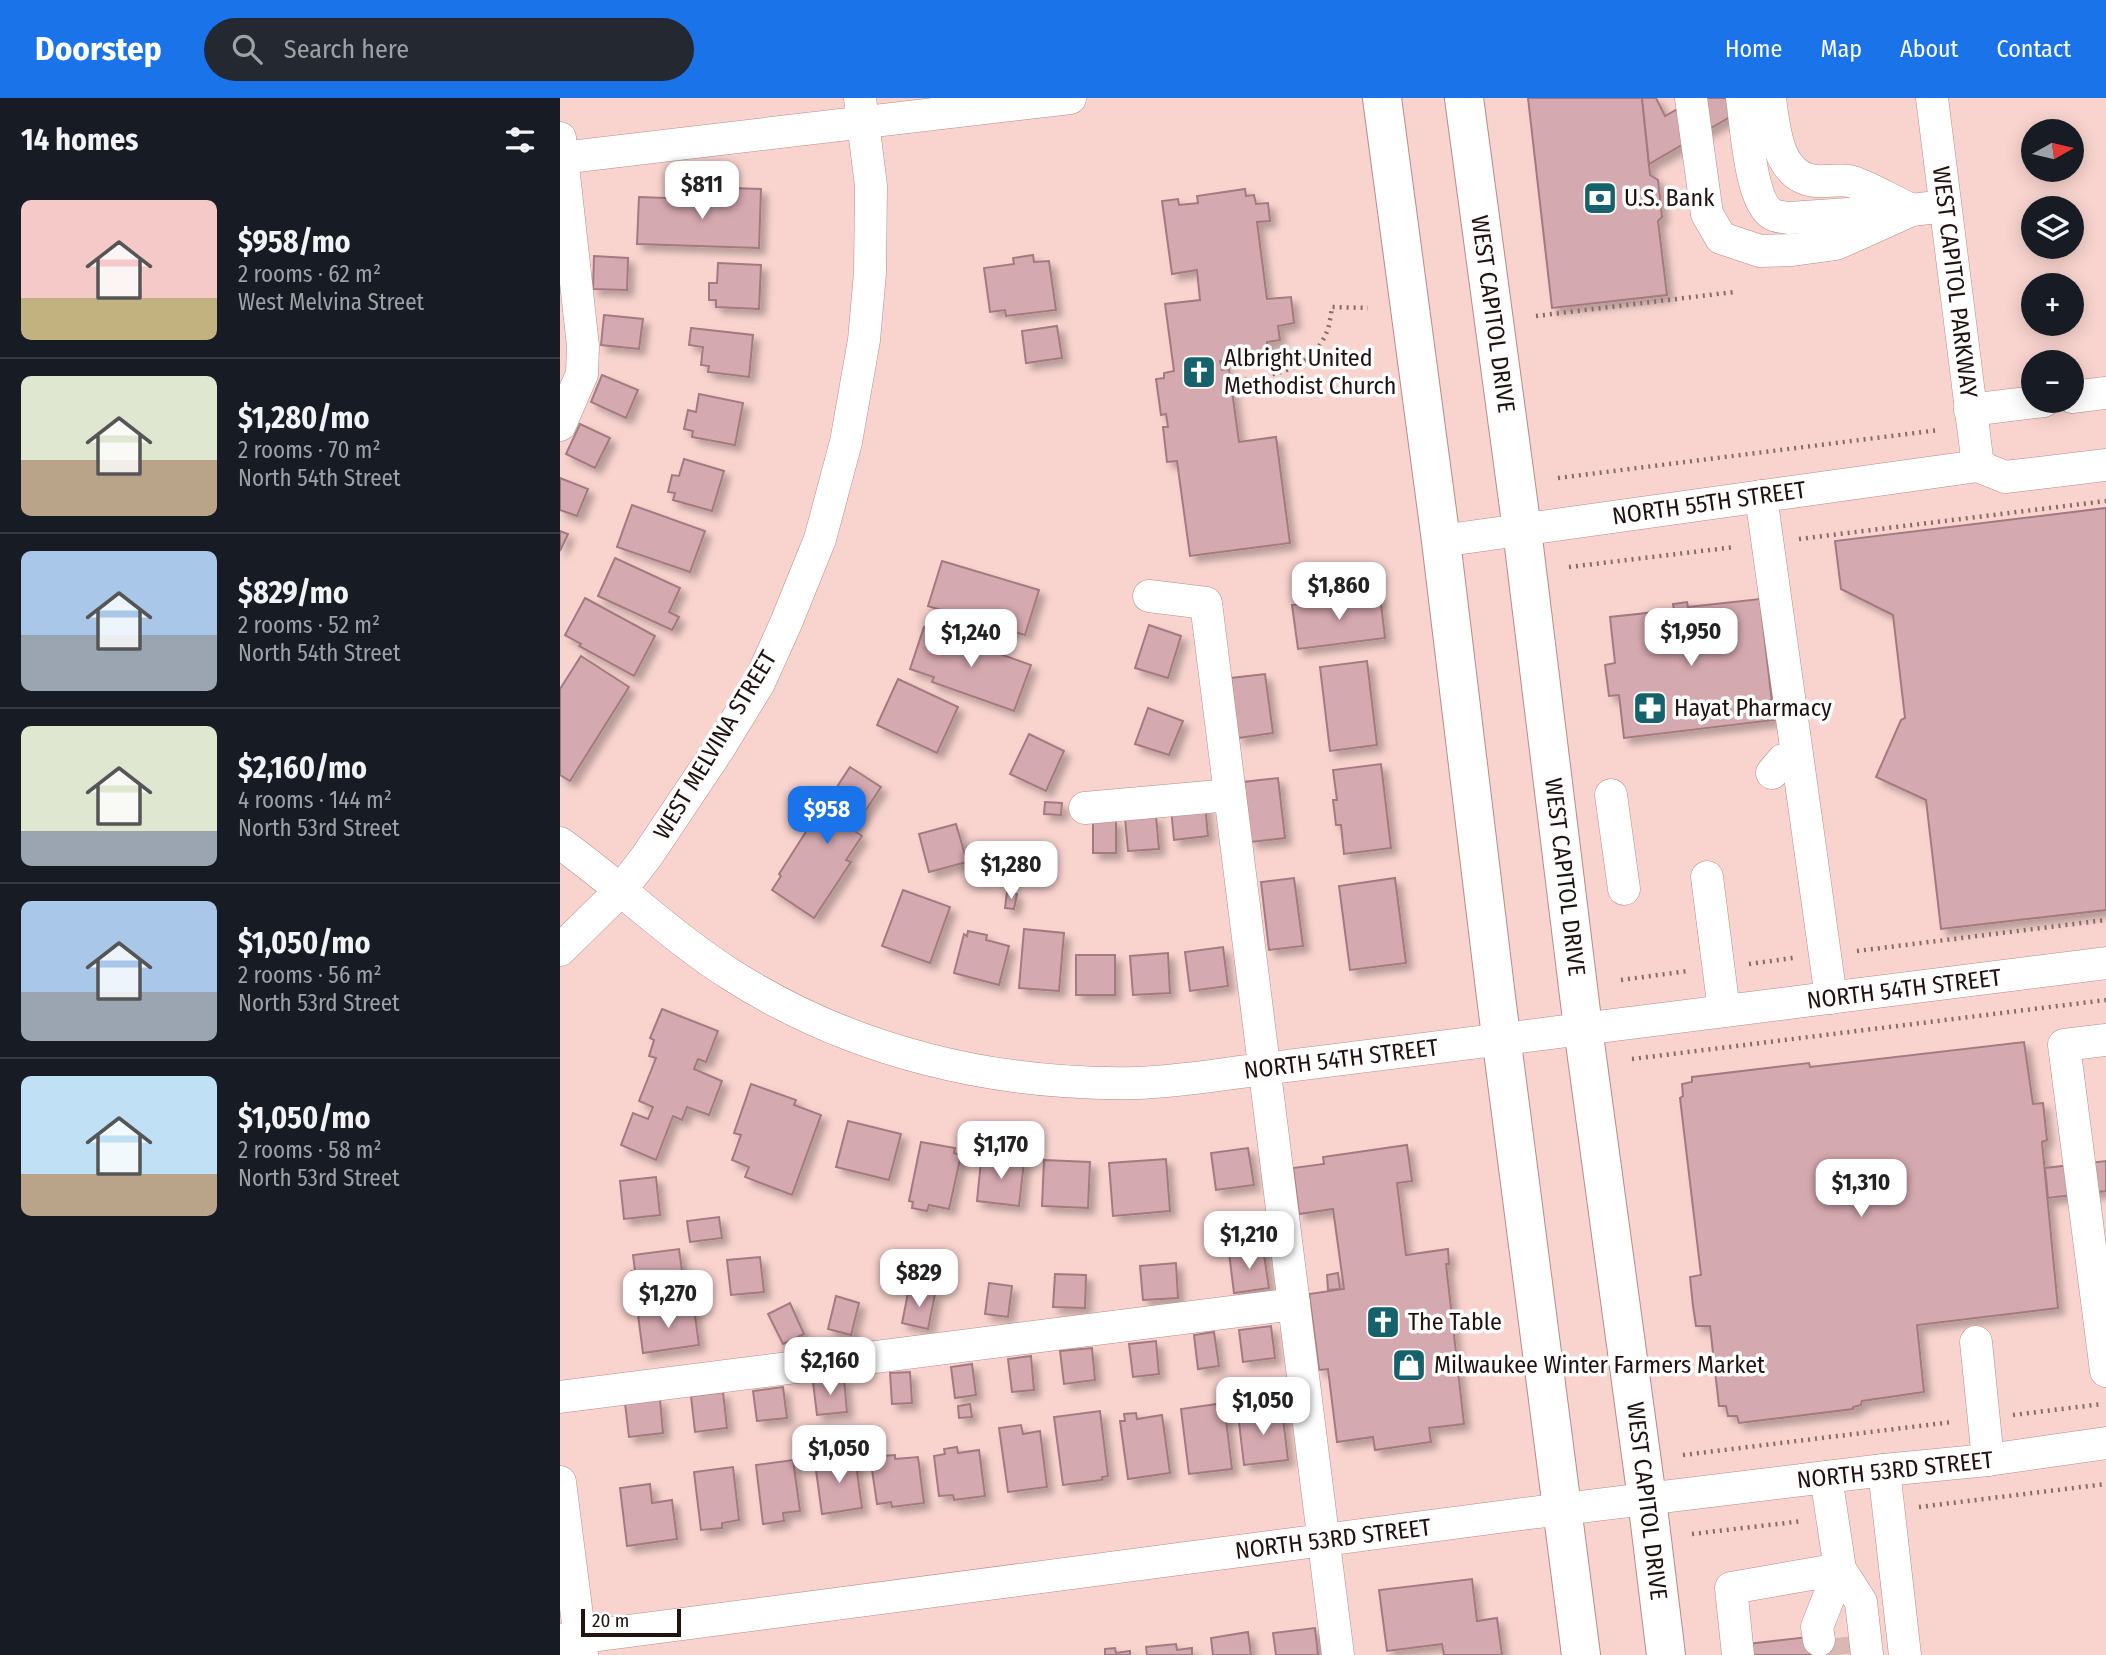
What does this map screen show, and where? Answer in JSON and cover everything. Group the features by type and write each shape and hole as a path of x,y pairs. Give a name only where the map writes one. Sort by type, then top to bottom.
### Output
{"main road":[{"path":"1382,98 1441,541 1501,1040 1581,1655"},
{"name":"WEST CAPITOL DRIVE","path":"1464,98 1666,1655"}],"street":[{"path":"560,425 571,375 583,346 561,151 862,110 1070,98"},
{"path":"1691,98 1707,214 1721,238 1760,251 1836,244 1912,211"},
{"path":"1742,98 1755,185 1760,202 1773,215 1789,218 1912,211 1945,206"},
{"path":"1770,98 1782,158 1796,173 1813,181 1851,181 1912,211"},
{"name":"WEST CAPITOL PARKWAY","path":"1932,98 1978,466"},
{"name":"WEST MELVINA STREET","path":"560,950 620,891 704,771 759,683 820,539 846,442 864,340 870,273 871,186 862,110"},
{"path":"2084,396 2106,393"},
{"path":"1970,410 2021,404"},
{"path":"1978,466 2005,477 2106,465"},
{"name":"NORTH 55TH STREET","path":"1441,541 1978,466"},
{"path":"1760,496 1785,765 1825,955 1831,998"},
{"path":"1149,596 1206,603 1338,1655"},
{"path":"1084,808 1230,794"},
{"path":"1611,795 1624,889"},
{"path":"560,844 620,891"},
{"path":"1707,877 1724,1012"},
{"name":"NORTH 54TH STREET","path":"620,891 732,975 794,1011 866,1042 935,1062 999,1074 1072,1083 1140,1083 1264,1069 2106,962"},
{"path":"2106,1040 2064,1045 2106,1371"},
{"path":"560,1396 1294,1304"},
{"path":"1976,1342 1988,1460"},
{"name":"NORTH 53RD STREET","path":"574,1644 1324,1540 1884,1470 1988,1460 2106,1443"},
{"path":"1884,1470 1905,1655"},
{"path":"1826,1477 1836,1581 1827,1639"},
{"path":"560,1482 574,1644"},
{"path":"1738,1655 1731,1588 1836,1581 1860,1602 1867,1655"}],"path":[{"path":"1536,316 1734,292"},
{"path":"1231,381 1271,376 1295,367 1315,351 1328,328 1332,307 1368,308"},
{"path":"1558,478 1939,430 1937,418"},
{"path":"2032,510 2106,501"},
{"path":"1621,979 2106,920"},
{"path":"1632,1059 2106,1000"},
{"path":"1683,1455 2106,1404"}],"building":[{"name":"U.S. Bank","path":"1528,98 1642,98 1650,175 1658,180 1662,217 1658,221 1667,295 1552,308"},
{"path":"1642,98 1656,98 1665,116 1697,98 1753,98 1754,103 1649,164"},
{"path":"730,188 761,189 759,248 637,244 639,197 723,200 723,193 730,193"},
{"name":"Albright United Methodist Church","path":"1245,189 1246,196 1254,195 1256,204 1268,203 1270,221 1257,222 1267,299 1291,297 1294,323 1278,326 1280,340 1267,342 1268,355 1220,361 1222,370 1229,369 1239,442 1276,437 1290,543 1190,556 1177,461 1167,462 1163,427 1168,427 1166,414 1161,415 1156,379 1164,378 1164,373 1174,371 1165,304 1200,300 1197,270 1172,274 1162,201 1178,199 1179,205 1198,203 1197,196"},
{"path":"1033,255 1034,262 1049,261 1056,310 1006,316 1005,310 990,312 984,268 1014,264 1013,258"},
{"path":"594,256 628,258 627,290 593,289"},
{"path":"718,263 761,265 759,309 716,307 716,300 709,300 709,283 717,283"},
{"path":"604,315 643,319 639,349 601,345"},
{"path":"1057,326 1062,358 1026,363 1022,331"},
{"path":"691,328 753,335 749,377 708,372 709,366 701,365 703,347 689,345"},
{"path":"602,375 638,390 626,418 591,402"},
{"path":"699,394 743,403 735,445 692,437 693,431 684,429 688,410 696,412"},
{"path":"580,424 610,438 595,468 566,454"},
{"path":"684,459 724,471 712,511 673,500 675,493 668,492 672,475 679,476"},
{"path":"560,478 588,489 577,516 560,510"},
{"path":"632,505 705,531 690,572 617,547"},
{"path":"2106,508 2106,910 1941,929 1926,800 1876,777 1901,720 1905,718 1893,615 1841,589 1835,541"},
{"path":"560,531 568,534 560,551"},
{"path":"615,558 680,588 669,612 679,617 672,630 598,596"},
{"path":"942,561 1039,590 1025,635 928,606"},
{"path":"1380,595 1385,638 1298,649 1292,605"},
{"path":"585,598 655,636 634,676 579,646 581,644 565,635"},
{"path":"1760,599 1774,720 1624,738 1619,695 1609,696 1605,665 1615,663 1610,617 1674,610 1673,604 1687,602 1688,607"},
{"path":"1149,625 1181,636 1168,678 1135,668"},
{"path":"924,627 1031,665 1014,711 932,682 934,677 910,669"},
{"path":"581,656 629,687 570,781 560,775 560,689"},
{"path":"1367,661 1377,745 1330,751 1320,667"},
{"path":"1265,674 1273,733 1238,738 1231,678"},
{"path":"898,679 958,707 937,753 877,725"},
{"path":"1148,708 1183,721 1169,755 1135,744"},
{"path":"1029,734 1064,751 1046,791 1010,774"},
{"path":"1381,764 1391,848 1344,854 1341,825 1336,825 1333,800 1337,800 1333,770"},
{"path":"850,767 881,787 853,830 862,836 846,860 851,862 814,918 772,890 809,827 813,830 832,801 829,799"},
{"path":"1278,778 1285,838 1251,842 1243,782"},
{"path":"1045,802 1062,803 1061,815 1044,814"},
{"path":"1205,805 1208,836 1174,840 1171,808"},
{"path":"1156,816 1159,849 1128,851 1125,818"},
{"path":"1093,819 1116,820 1116,853 1093,853"},
{"path":"956,824 967,862 929,872 919,834"},
{"path":"1294,878 1303,946 1269,950 1261,882"},
{"path":"1395,878 1406,963 1350,970 1339,886"},
{"path":"903,890 950,907 930,963 882,946"},
{"path":"1007,892 1017,894 1014,909 1005,908"},
{"path":"1024,929 1064,933 1059,991 1019,988"},
{"path":"968,931 987,935 986,940 1009,946 999,985 954,973 964,934 967,936"},
{"path":"1223,947 1228,986 1190,991 1185,952"},
{"path":"1168,953 1170,993 1133,995 1130,956"},
{"path":"1076,955 1115,955 1115,995 1076,995"},
{"path":"662,1009 718,1031 706,1062 698,1059 694,1069 722,1081 709,1115 687,1107 682,1120 673,1116 656,1160 621,1145 633,1113 648,1119 653,1107 639,1101 656,1058 649,1056 654,1040 650,1038"},
{"path":"2024,1042 2033,1104 2043,1103 2047,1140 2042,1142 2058,1308 1917,1325 1924,1392 1862,1401 1861,1405 1853,1409 1739,1423 1737,1416 1728,1416 1726,1406 1719,1406 1710,1326 1696,1326 1693,1306 1690,1277 1701,1275 1680,1098 1683,1096 1682,1084 1692,1082 1692,1077 1809,1063 1810,1067"},
{"path":"751,1084 796,1100 794,1105 821,1115 792,1195 745,1177 749,1167 732,1160 741,1135 734,1133"},
{"path":"848,1121 901,1134 889,1180 836,1167"},
{"path":"921,1142 955,1148 954,1153 961,1155 949,1209 929,1205 927,1211 912,1208 913,1202 909,1201"},
{"name":"The Table","path":"1407,1145 1412,1181 1397,1183 1406,1255 1448,1249 1449,1264 1446,1264 1464,1424 1429,1428 1431,1442 1375,1450 1373,1437 1337,1442 1328,1369 1319,1370 1309,1294 1344,1289 1333,1209 1299,1214 1293,1168 1324,1164 1323,1157"},
{"path":"1248,1148 1254,1185 1216,1190 1211,1153"},
{"path":"998,1155 1014,1157 1013,1161 1024,1162 1019,1206 977,1201 981,1161 997,1162"},
{"path":"1166,1159 1170,1211 1113,1216 1109,1163"},
{"path":"1044,1160 1090,1162 1088,1208 1042,1206"},
{"path":"2106,1161 2106,1191 2048,1198 2045,1168"},
{"path":"656,1177 660,1215 624,1219 620,1181"},
{"path":"719,1217 722,1238 690,1242 687,1221"},
{"path":"1263,1248 1269,1288 1234,1293 1229,1253"},
{"path":"679,1249 685,1292 636,1298 632,1271 635,1271 633,1255"},
{"path":"760,1257 764,1292 731,1295 727,1260"},
{"path":"1176,1263 1178,1298 1143,1300 1140,1266"},
{"path":"1338,1273 1340,1289 1328,1290 1327,1275"},
{"path":"1055,1274 1086,1275 1085,1308 1053,1307"},
{"path":"989,1283 1012,1286 1008,1317 985,1314"},
{"path":"909,1288 935,1294 928,1329 902,1323"},
{"path":"836,1296 859,1303 851,1335 828,1329"},
{"path":"790,1303 804,1334 783,1344 768,1314"},
{"path":"694,1308 699,1345 643,1353 638,1315"},
{"path":"1271,1326 1275,1358 1243,1362 1239,1330"},
{"path":"1214,1332 1219,1366 1198,1369 1194,1335"},
{"path":"1156,1341 1159,1374 1133,1377 1129,1344"},
{"path":"1092,1348 1095,1380 1064,1384 1060,1351"},
{"path":"1031,1356 1034,1390 1012,1392 1008,1359"},
{"path":"972,1364 976,1395 955,1398 951,1367"},
{"path":"910,1372 912,1403 892,1404 890,1373"},
{"path":"844,1379 847,1412 817,1415 813,1382"},
{"path":"783,1387 787,1418 757,1421 753,1391"},
{"path":"723,1392 727,1428 695,1432 691,1396"},
{"path":"660,1399 663,1433 629,1437 625,1403"},
{"path":"1224,1403 1232,1469 1189,1474 1181,1409"},
{"path":"970,1404 972,1417 959,1418 958,1406"},
{"path":"1282,1409 1288,1460 1244,1465 1238,1414"},
{"path":"1100,1411 1108,1476 1102,1477 1102,1480 1063,1485 1054,1417"},
{"path":"1136,1413 1137,1419 1162,1415 1170,1473 1128,1479 1120,1421 1125,1421 1124,1414"},
{"path":"1021,1425 1023,1434 1040,1431 1047,1487 1008,1492 999,1428"},
{"path":"957,1447 958,1453 979,1450 985,1496 954,1500 953,1495 939,1496 934,1456 945,1454 944,1449"},
{"path":"895,1455 895,1459 918,1457 924,1503 892,1507 891,1502 877,1504 871,1463 883,1462 882,1456"},
{"path":"855,1457 862,1508 822,1514 815,1463"},
{"path":"793,1460 800,1511 783,1513 784,1521 763,1524 756,1465"},
{"path":"733,1467 739,1520 722,1523 722,1528 701,1530 694,1472"},
{"path":"650,1484 652,1503 672,1500 677,1539 627,1546 620,1488"},
{"path":"1472,1579 1477,1621 1497,1618 1502,1655 1444,1655 1442,1644 1387,1651 1379,1590"},
{"path":"1315,1628 1318,1655 1276,1655 1273,1633"},
{"path":"1248,1632 1251,1655 1213,1655 1211,1638"},
{"path":"1808,1637 1810,1655 1749,1655 1748,1644"},
{"path":"1176,1644 1177,1650 1192,1648 1192,1655 1147,1655 1146,1647"},
{"path":"1115,1648 1116,1653 1130,1651 1130,1655 1105,1655 1105,1649"}],"tunnel":[{"path":"1836,1638 1838,1655"}],"place":[{"name":"U.S. Bank","path":"1600,198"},
{"name":"Albright United Methodist Church","path":"1199,372"},
{"name":"Hayat Pharmacy","path":"1650,708"},
{"name":"The Table","path":"1383,1322"},
{"name":"Milwaukee Winter Farmers Market","path":"1409,1365"}]}
